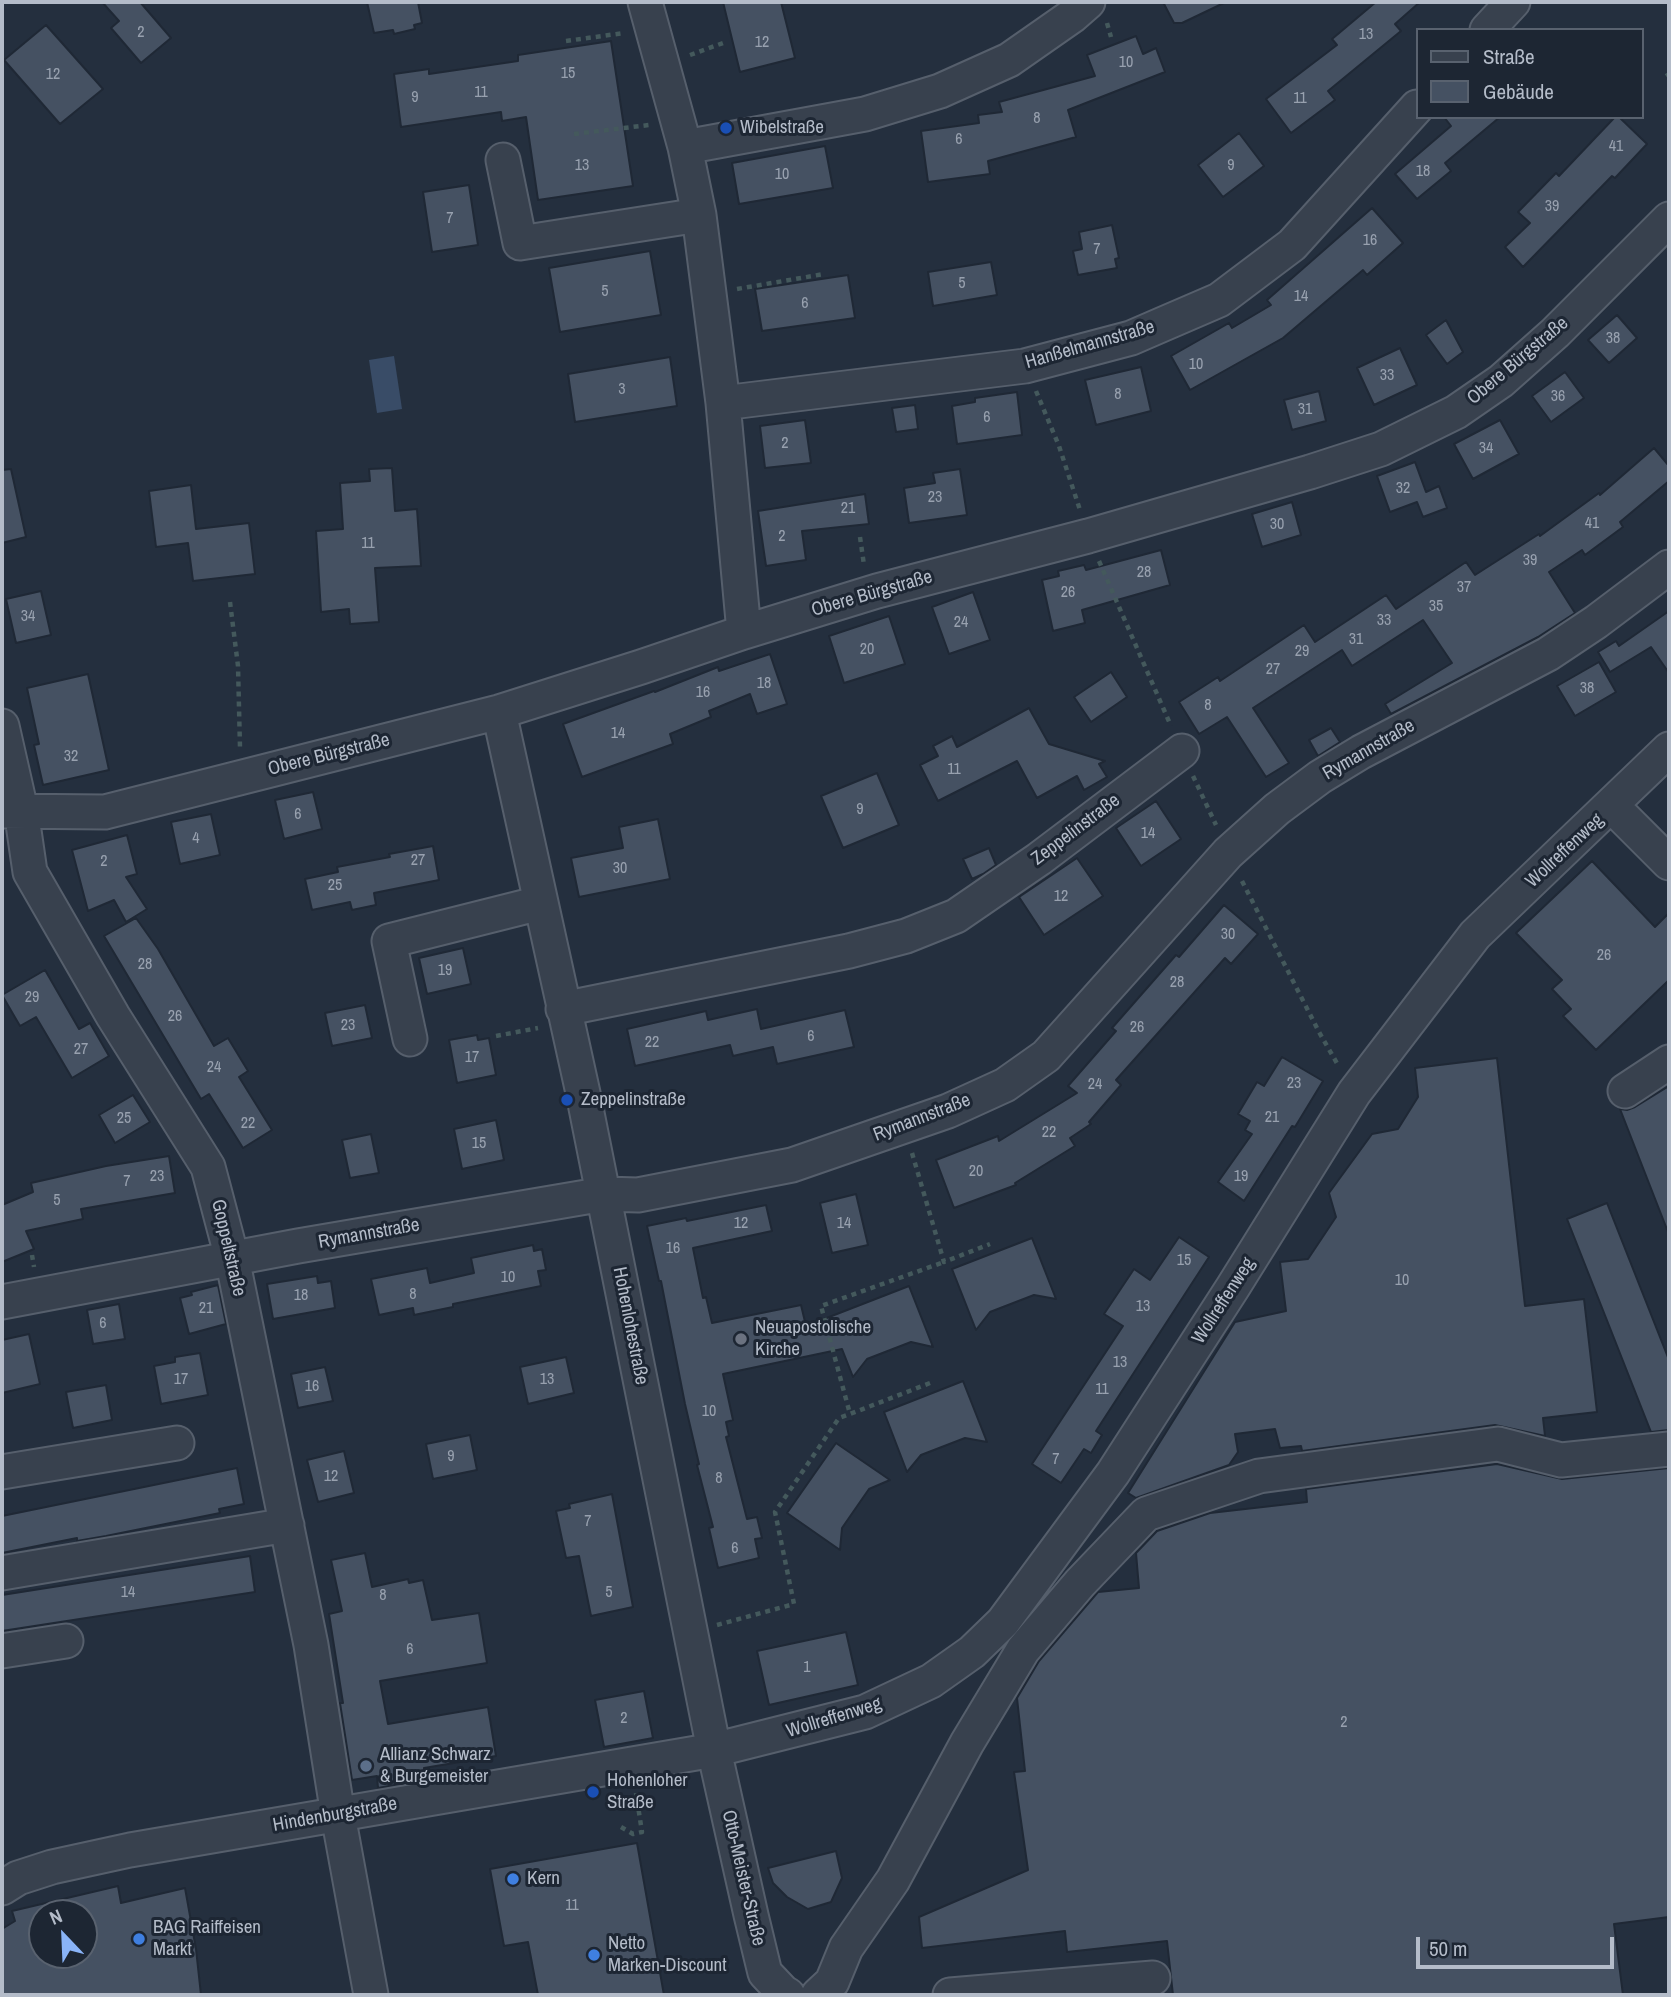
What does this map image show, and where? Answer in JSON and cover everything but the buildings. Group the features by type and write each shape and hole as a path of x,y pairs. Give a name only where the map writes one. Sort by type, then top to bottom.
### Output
{"street":[{"path":"681,134 864,114 940,92 1009,61 1088,2"},
{"path":"1490,28 1513,2"},
{"path":"649,16 681,134 699,215 723,403 744,632"},
{"name":"Hanßelmannstraße","path":"723,403 1025,366 1130,338 1219,300 1292,245 1416,108"},
{"path":"503,160 520,243 699,215"},
{"name":"Obere Bürgstraße","path":"11,811 105,812 499,712 877,591 1101,533 1381,449 1456,412 1501,381 1555,332 1669,219"},
{"name":"Rymannstraße","path":"2,1302 232,1258 604,1194 638,1195 792,1165 948,1111 1004,1085 1046,1056 1228,853 1277,809 1361,752 1548,654 1669,567"},
{"name":"Hohenlohestraße","path":"499,712 604,1194 714,1750"},
{"name":"Goppeltstraße","path":"2,726 11,811 30,872 113,1016 208,1167 232,1258 312,1645 338,1815 371,1995"},
{"name":"Wollreffenweg","path":"714,1750 865,1712 931,1681 972,1652 1003,1622 1113,1473 1354,1093 1475,935 1669,749"},
{"name":"Zeppelinstraße","path":"565,1016 849,951 906,936 962,913 1039,859 1182,751"},
{"path":"1612,806 1669,863"},
{"path":"410,1039 389,941 540,903"},
{"path":"1625,1091 1669,1062"},
{"path":"2,1472 177,1443"},
{"path":"818,1995 832,1982 846,1948 893,1880 967,1743 1023,1650 1080,1583 1146,1514 1259,1476 1499,1444 1561,1460 1669,1449"},
{"path":"2,1573 286,1525"},
{"path":"2,1651 66,1641"},
{"name":"Hindenburgstraße","path":"2,1888 18,1878 52,1867 130,1850 714,1750"},
{"name":"Otto-Meister-Straße","path":"714,1750 765,1973 788,1995"},
{"path":"950,1995 1153,1978"}],"path":[{"path":"566,41 649,16"},
{"path":"574,134 627,129 681,134"},
{"path":"709,294 824,274"},
{"path":"230,601 238,666 239,742 245,777"},
{"path":"496,1035 565,1016"},
{"path":"904,1126 944,1262"},
{"path":"850,1414 821,1306 990,1244"},
{"path":"691,1632 794,1604 775,1512 839,1418 930,1383"},
{"path":"621,1827 633,1834 642,1832 632,1765"}],"water":[{"path":"394,356 402,409 377,413 369,360"}],"place":[{"name":"Wibelstraße","path":"726,128"},
{"name":"Zeppelinstraße","path":"567,1100"},
{"name":"Neuapostolische Kirche","path":"741,1339"},
{"name":"Allianz Schwarz & Burgemeister","path":"366,1766"},
{"name":"Hohenloher Straße","path":"593,1792"},
{"name":"Kern","path":"513,1879"},
{"name":"BAG Raiffeisen Markt","path":"139,1939"},
{"name":"Netto Marken-Discount","path":"594,1955"}]}
